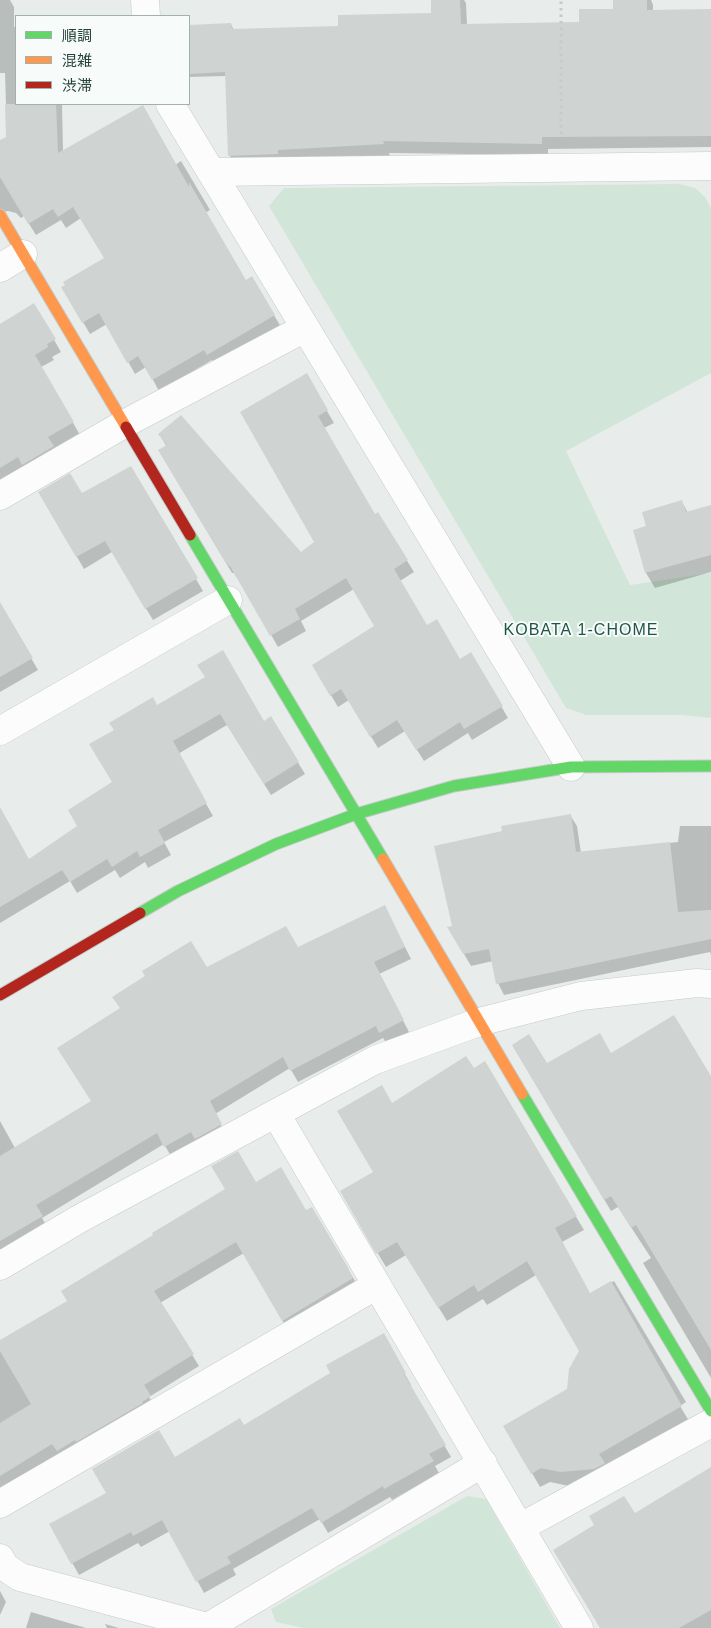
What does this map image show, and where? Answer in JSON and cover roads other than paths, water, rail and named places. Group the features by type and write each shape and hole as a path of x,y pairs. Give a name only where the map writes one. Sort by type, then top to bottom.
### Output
{"street":[{"path":"145,0 146,15"},
{"path":"171,105 571,767"},
{"path":"211,172 711,166"},
{"path":"0,214 711,1411"},
{"path":"0,268 23,254"},
{"path":"0,496 124,424 306,328"},
{"path":"0,731 228,600"},
{"path":"0,995 178,891 276,844 356,814 454,786 571,767 711,766"},
{"path":"0,1266 79,1220 375,1060 479,1022 582,996 704,983 711,1006"},
{"path":"276,1114 579,1628"},
{"path":"0,1504 377,1285"},
{"path":"521,1527 711,1423"},
{"path":"0,1558 5,1567 20,1577 209,1628 483,1463"}],"district":[{"name":"KOBATA 1-CHOME","path":"581,631"}]}
